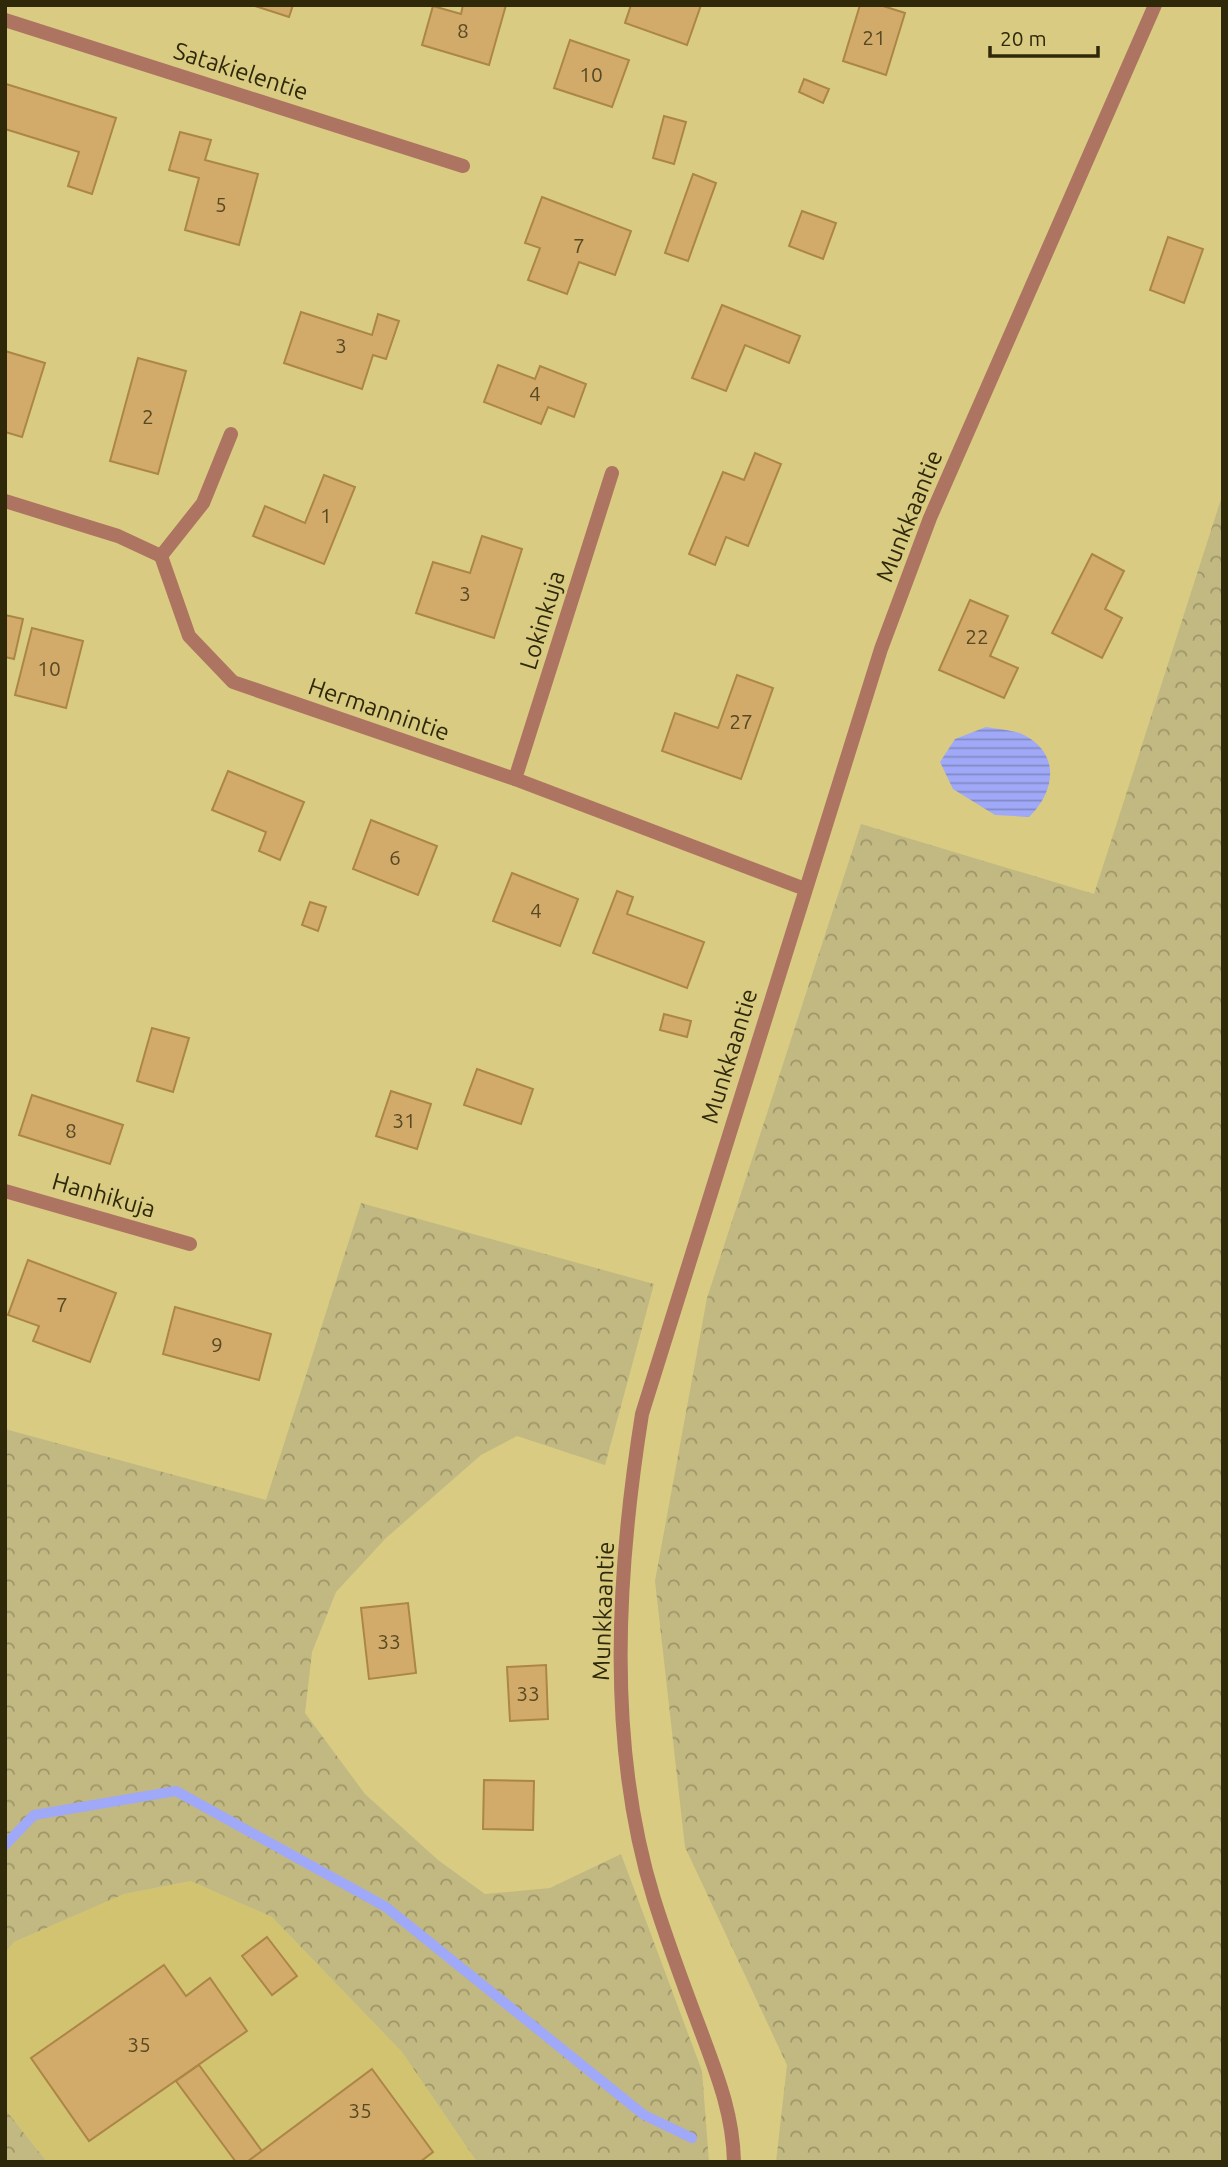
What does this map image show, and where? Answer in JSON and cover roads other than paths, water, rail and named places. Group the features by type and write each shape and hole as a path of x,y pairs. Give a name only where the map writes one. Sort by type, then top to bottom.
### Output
{"street":[{"name":"Munkkaantie","path":"734,2162 734,2135 725,2094 654,1898 637,1836 625,1758 623,1597 632,1475 642,1414 881,649 930,518 1155,5"},
{"name":"Satakielentie","path":"5,20 463,166"},
{"path":"5,501 118,536 161,556 203,503 231,434"},
{"name":"Lokinkuja","path":"515,779 611,473"},
{"name":"Hermannintie","path":"161,556 189,636 233,682 515,779 805,889"},
{"name":"Hanhikuja","path":"5,1191 190,1244"}],"water":[{"path":"986,727 1024,735 1044,752 1049,763 1049,785 1038,807 1029,817 995,815 953,789 940,762 955,739"}],"waterway":[{"path":"5,1845 34,1815 176,1791 386,1907 644,2115 692,2138"}]}
